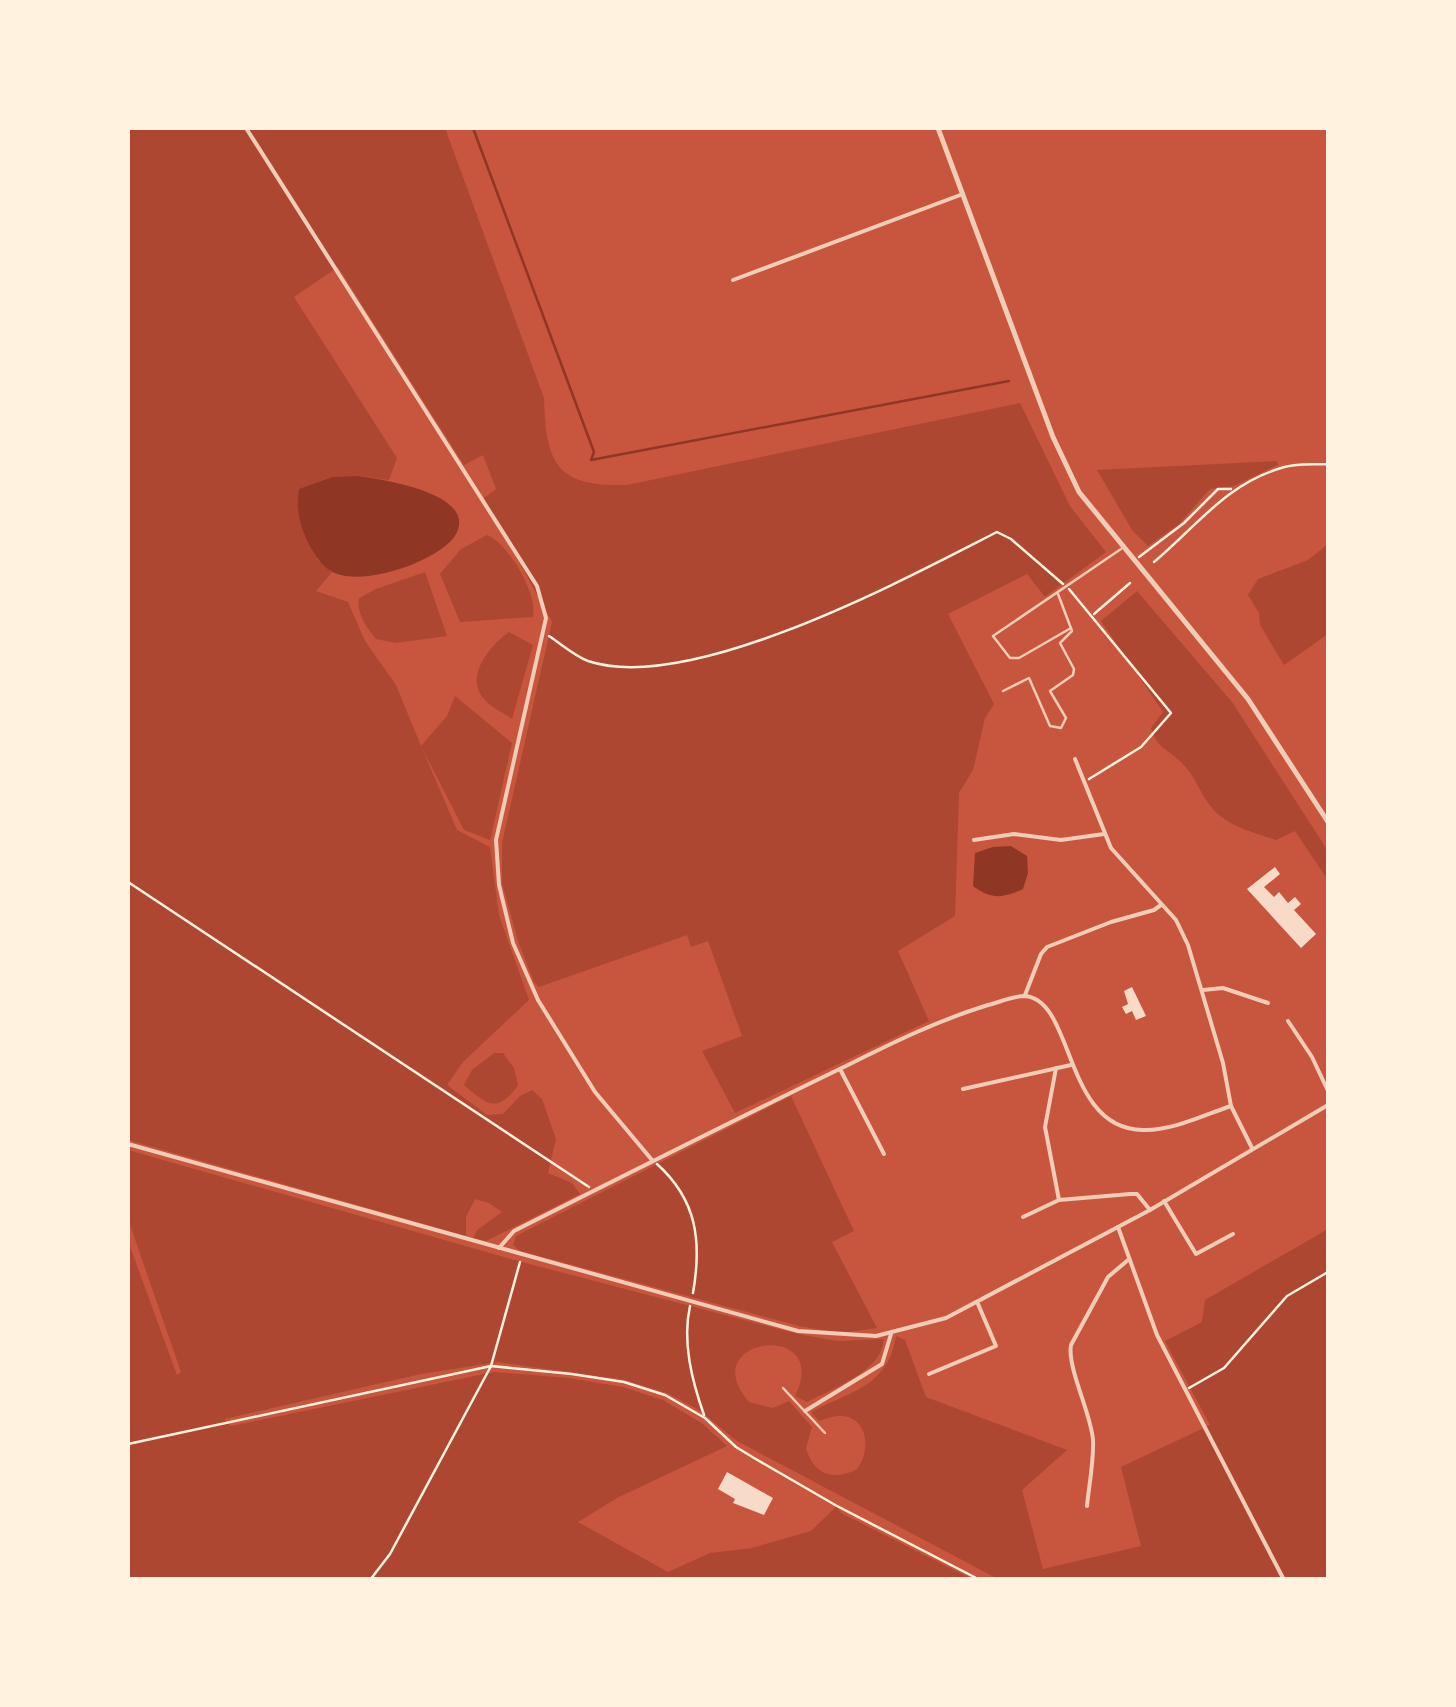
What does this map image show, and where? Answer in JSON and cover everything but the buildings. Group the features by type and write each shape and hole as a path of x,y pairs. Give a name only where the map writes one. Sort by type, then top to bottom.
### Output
{"street":[{"path":"246,128 537,586 546,618 496,840 499,885 514,944 538,1000 595,1092 652,1160"},
{"path":"938,128 1062,460 1079,492 1248,698 1328,822"},
{"path":"733,280 963,194"},
{"path":"1075,759 1104,834 1122,863 1176,920 1188,945 1231,1106 1252,1148"},
{"path":"974,840 998,835 1061,840 1104,834"},
{"path":"1025,996 1047,947 1160,905"},
{"path":"1203,990 1223,988 1268,1004"},
{"path":"499,1248 514,1230 840,1069 955,1015 1025,996 1048,1010 1072,1065 1098,1110 1108,1119 1133,1129 1159,1129 1231,1106"},
{"path":"1288,1021 1328,1091"},
{"path":"963,1089 1072,1065"},
{"path":"1056,1068 1045,1127 1059,1200"},
{"path":"840,1069 884,1154"},
{"path":"128,1144 690,1302 798,1331 840,1336 891,1334 978,1304 1150,1210 1328,1105"},
{"path":"1023,1217 1059,1200 1138,1194 1150,1210"},
{"path":"1164,1201 1196,1254 1233,1234"},
{"path":"1118,1227 1157,1335 1284,1580"},
{"path":"1087,1506 1093,1440 1080,1382 1069,1355 1108,1276 1128,1260"},
{"path":"929,1374 996,1346 978,1304"},
{"path":"805,1410 882,1364 891,1334"}],"lane":[{"path":"1072,628 1019,658 1010,658 993,636 1122,548"},
{"path":"1034,688 1050,690 1074,672 1060,643 1072,628 1058,594"},
{"path":"1003,691 1029,678 1050,726 1060,728 1066,718 1050,690"},
{"path":"783,1388 825,1432"}],"path":[{"path":"1154,562 1232,490 1283,466 1328,464"},
{"path":"1134,561 1218,489 1232,490"},
{"path":"544,632 587,660 623,666 671,664 836,613 997,532 1011,539 1068,587 1171,713 1141,747 1084,782"},
{"path":"1092,615 1130,583"},
{"path":"128,882 594,1190"},
{"path":"652,1160 684,1192 694,1224 696,1246 686,1322 690,1362 706,1418"},
{"path":"370,1580 390,1554 491,1366 522,1256"},
{"path":"1185,1390 1224,1368 1286,1296 1328,1272"},
{"path":"128,1444 491,1366 624,1382 666,1395 706,1418 736,1447 754,1458 980,1580"}],"shaded area":[{"path":"128,128 445,128 544,398 553,455 560,467 585,482 627,485 1020,403 1070,506 1106,552 1045,597 1027,574 948,614 994,704 985,718 973,770 959,793 955,916 898,951 929,1021 735,1113 702,1051 742,1036 708,941 691,947 687,935 539,987 534,982 502,883 502,843 552,622 484,498 496,489 483,455 464,465 338,267 294,297 397,458 389,480 357,476 317,559 332,572 316,591 348,602 365,641 396,685 421,746 447,716 455,696 512,743 490,840 464,830 422,748 457,830 490,847 499,915 529,1000 463,1062 447,1085 487,1115 503,1114 520,1096 532,1090 542,1099 556,1139 548,1173 572,1183 580,1194 486,1241 473,1238 477,1230 502,1212 475,1199 466,1217 466,1236 128,1140"},
{"path":"1277,461 1278,465 1234,486 1210,489 1179,524 1148,546 1132,530 1097,470"},
{"path":"357,476 404,485 440,498 453,508 459,520 456,534 434,554 398,569 360,577 331,571 317,557 304,534 298,512 299,489 333,477"},
{"path":"487,535 504,548 520,570 531,596 533,617 460,622 440,574 461,549"},
{"path":"1328,544 1328,634 1284,665 1260,625 1259,613 1248,595 1258,579 1308,560"},
{"path":"425,572 447,636 396,643 376,639 361,615 359,598"},
{"path":"1137,591 1232,702 1328,851 1328,880 1295,831 1276,840 1225,820 1208,803 1186,767 1157,740 1151,728 1163,712 1101,621"},
{"path":"509,632 533,645 512,719 488,703 477,682 487,653"},
{"path":"1011,846 1027,856 1028,873 1023,889 998,896 973,886 975,853"},
{"path":"494,1053 503,1053 514,1068 518,1085 498,1103 479,1098 464,1085 472,1070"},
{"path":"791,1096 854,1231 832,1242 877,1328 842,1333 799,1326 520,1251 513,1245 516,1236"},
{"path":"128,1150 518,1261 798,1334 837,1341 884,1339 881,1351 866,1370 807,1402 795,1396 802,1371 796,1355 782,1347 765,1346 749,1351 737,1363 736,1380 749,1402 773,1408 789,1401 812,1427 806,1448 809,1457 819,1469 833,1475 857,1469 864,1454 863,1430 852,1419 840,1416 819,1421 811,1412 866,1385 885,1366 896,1336 905,1340 926,1397 1067,1450 1022,1490 1043,1569 1141,1546 1121,1467 1210,1425 1165,1341 1202,1322 1205,1300 1328,1229 1328,1579 998,1579 737,1441 699,1410 669,1394 625,1380 498,1362 421,1374 224,1419 231,1426 494,1372 623,1387 663,1400 703,1424 727,1446 617,1498 578,1522 668,1572 710,1553 752,1548 811,1531 837,1506 841,1513 972,1579 128,1579 128,1241 177,1375 181,1372 128,1219"}],"waterway":[{"path":"473,128 594,452 591,460 1009,381"}]}
